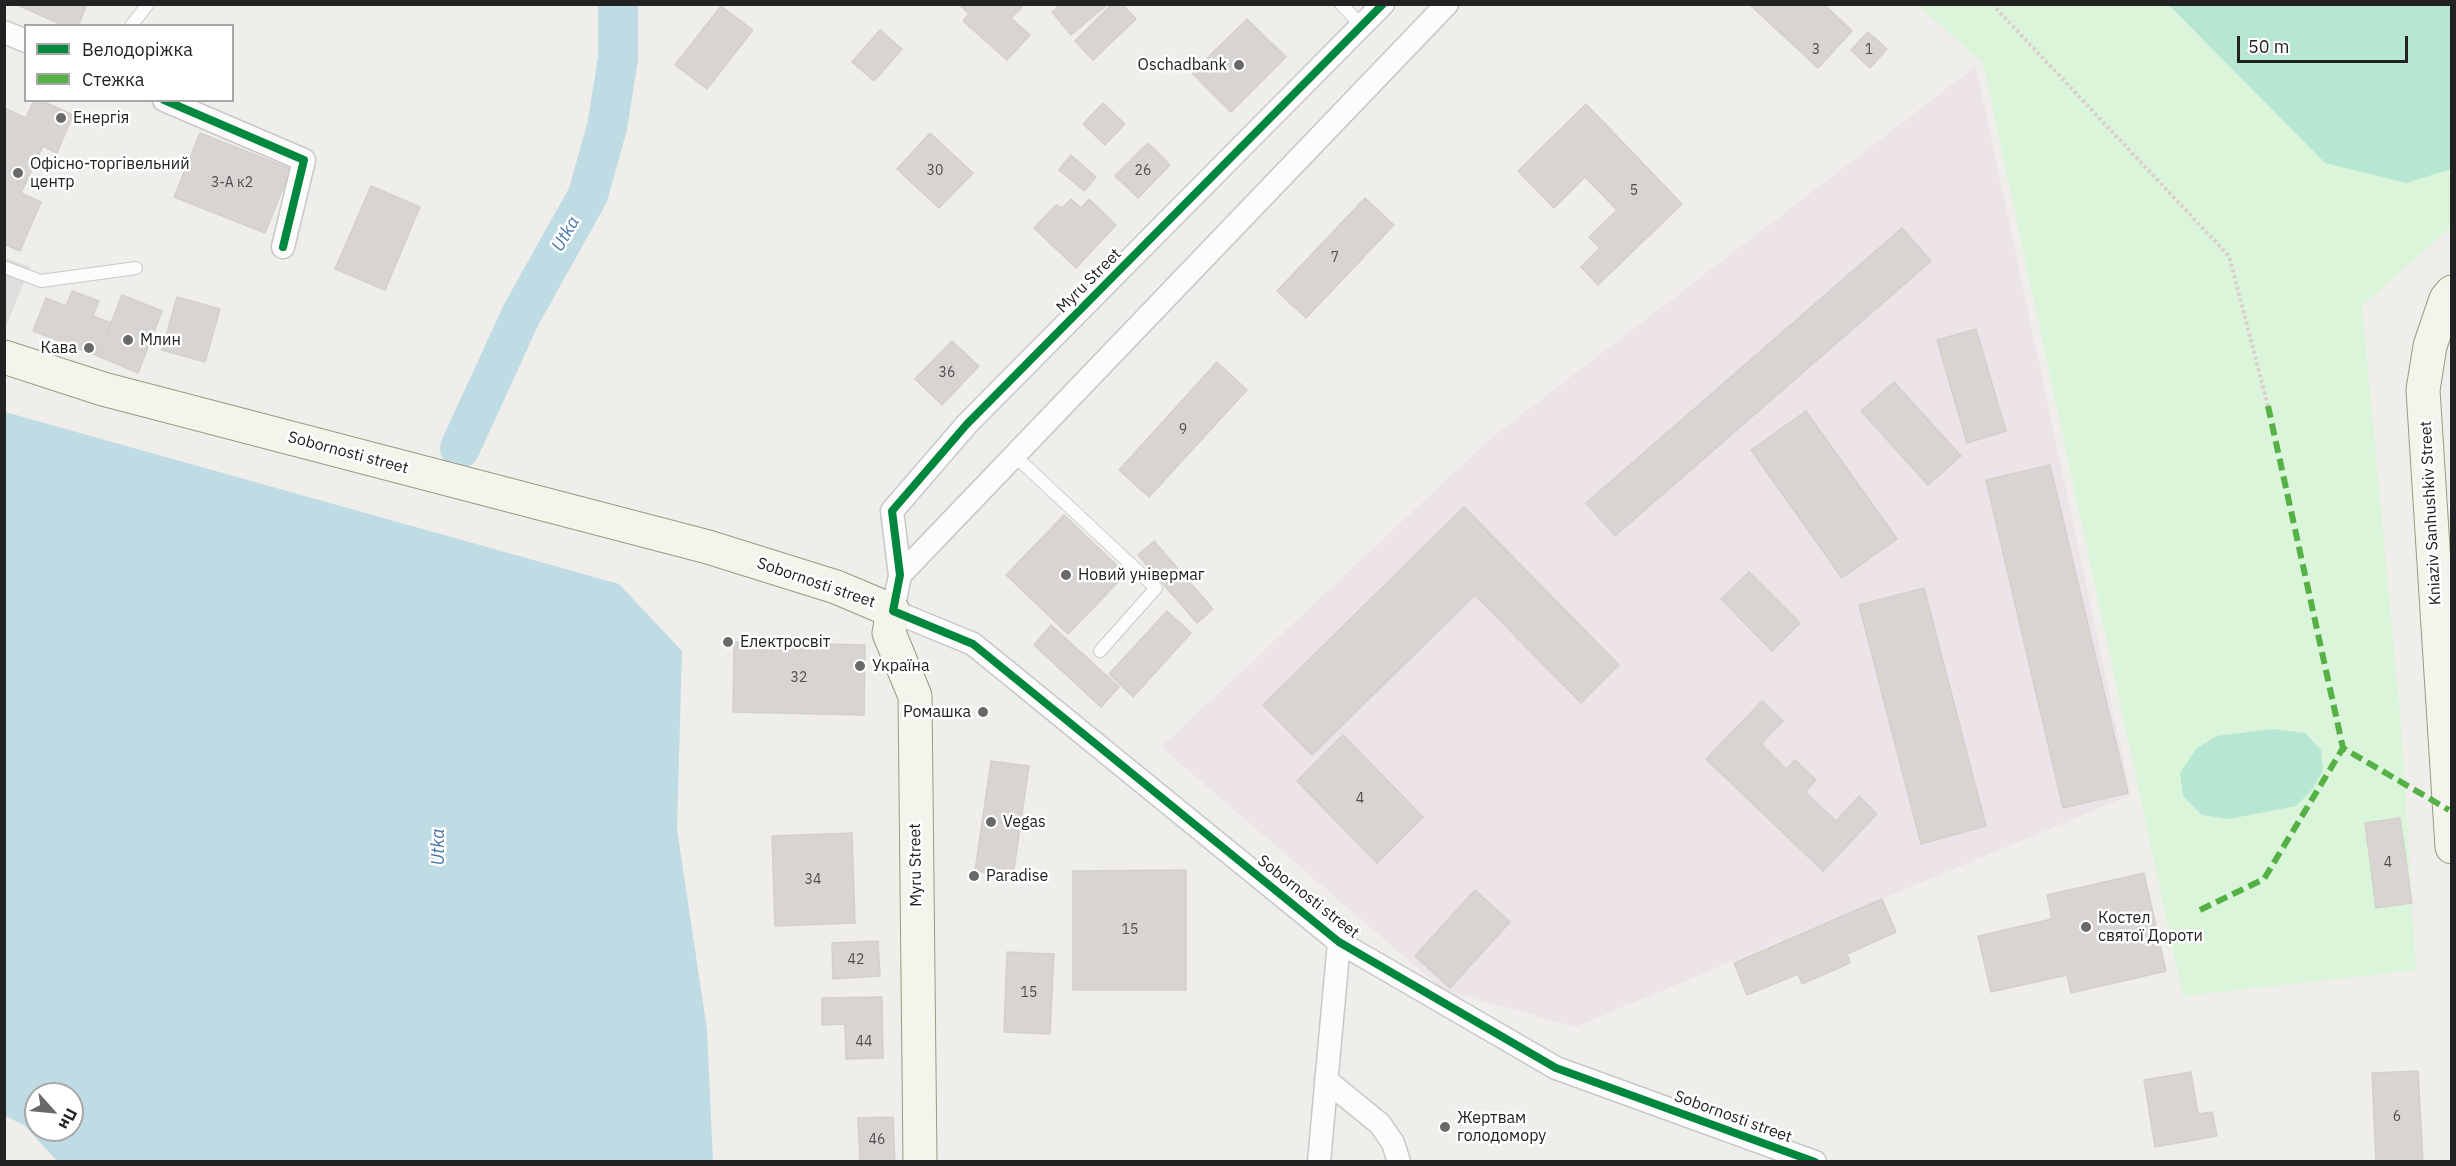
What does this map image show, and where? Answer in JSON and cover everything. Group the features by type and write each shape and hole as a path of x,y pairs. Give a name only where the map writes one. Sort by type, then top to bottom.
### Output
{"main road":[{"name":"Kniaziv Sanhushkiv Street","path":"2451,292 2446,299 2430,346 2423,390 2451,847"},
{"name":"Sobornosti street","path":"4,357 103,389 708,547 836,587 893,611"},
{"name":"Myru Street","path":"893,611 889,633 915,696 920,1161"}],"street":[{"name":"Myru Street","path":"893,611 900,575 892,511 967,424 1383,4"},
{"path":"900,575 1447,4"},
{"path":"4,32 24,40"},
{"path":"169,102 303,160 283,247"},
{"name":"Sobornosti street","path":"893,611 973,644 1339,942 1556,1068 1815,1161"},
{"path":"1320,1161 1339,942"},
{"path":"1326,1080 1380,1124 1393,1143 1399,1161"}],"lane":[{"path":"133,24 148,4"},
{"path":"1341,4 1362,26"},
{"path":"4,267 40,281 136,268"},
{"path":"1015,456 1156,588 1100,651"}],"path":[{"path":"1992,4 2229,256 2268,406"}],"shaded area":[{"path":"1976,66 2131,795 1575,1027 1443,990 1161,747 1491,438"},
{"path":"4,257 30,267 6,327 4,326"}],"green space":[{"path":"1918,5 2451,5 2451,227 2362,306 2401,724 2416,970 2183,996 1983,63"},
{"path":"2169,5 2451,5 2451,169 2406,183 2325,163"},
{"path":"2272,729 2305,733 2321,750 2323,771 2312,790 2296,806 2229,819 2202,815 2183,796 2180,773 2197,748 2217,736"}],"water":[{"path":"5,412 619,584 682,651 677,829 707,1030 713,1161 57,1161 40,1142 84,1142 84,1082 24,1082 24,1125 5,1116"}],"building":[{"path":"15,4 87,4 79,24 60,24"},
{"path":"959,4 1020,4 1022,7 1011,18 1030,35 1007,60 963,21 969,14"},
{"path":"1061,4 1108,4 1071,35 1052,12"},
{"path":"1112,4 1122,4 1136,19 1093,60 1075,41"},
{"path":"1749,4 1824,4 1852,31 1818,68"},
{"path":"721,6 753,30 707,89 675,65"},
{"name":"Oschadbank","path":"1247,19 1286,57 1231,112 1192,73"},
{"path":"880,30 902,49 874,81 852,62"},
{"path":"1868,32 1887,49 1870,68 1851,50"},
{"name":"Офісно-торгівельний центр","path":"33,102 44,102 73,115 57,153 43,146 21,193 41,202 20,251 4,244 4,108 26,118"},
{"path":"1103,103 1125,124 1105,145 1083,124"},
{"path":"1586,104 1682,204 1598,285 1581,267 1600,248 1589,237 1617,210 1585,177 1554,208 1518,171"},
{"path":"200,133 291,169 265,233 174,197"},
{"path":"930,133 973,173 939,208 897,169"},
{"path":"1148,143 1170,165 1138,198 1115,176"},
{"path":"1071,155 1096,177 1084,191 1059,170"},
{"path":"371,186 420,207 385,290 335,269"},
{"path":"1365,198 1394,225 1306,318 1277,291"},
{"path":"1071,199 1081,208 1089,199 1116,225 1076,268 1034,228 1056,205 1062,208"},
{"path":"1902,228 1931,261 1615,536 1586,503"},
{"path":"72,291 99,301 93,316 111,323 98,356 33,331 46,298 66,306"},
{"name":"Млин","path":"122,295 162,311 138,373 98,356"},
{"path":"177,297 220,309 205,362 162,350"},
{"path":"1976,329 2006,431 1967,443 1937,340"},
{"path":"952,341 979,366 942,405 915,379"},
{"path":"1217,362 1247,390 1149,497 1119,470"},
{"path":"1894,382 1961,456 1928,485 1861,411"},
{"path":"1806,411 1897,539 1842,578 1751,450"},
{"path":"2050,465 2128,793 2063,808 1986,480"},
{"path":"1464,507 1619,665 1581,703 1475,595 1312,755 1263,705"},
{"name":"Новий універмаг","path":"1064,515 1126,574 1068,634 1006,575"},
{"path":"1154,541 1213,609 1197,623 1138,555"},
{"path":"1749,572 1800,623 1772,651 1721,599"},
{"path":"1924,588 1986,826 1921,844 1859,605"},
{"path":"1167,611 1191,633 1133,697 1109,674"},
{"path":"1051,625 1119,687 1101,707 1034,645"},
{"path":"734,642 865,645 864,715 733,712"},
{"path":"1762,701 1783,721 1761,744 1786,769 1795,760 1816,780 1805,792 1836,821 1859,796 1877,814 1823,871 1706,759"},
{"path":"1343,735 1423,817 1377,863 1297,781"},
{"path":"991,761 1029,766 1013,876 975,871"},
{"path":"2400,818 2412,903 2376,908 2365,823"},
{"path":"852,833 855,923 775,926 772,836"},
{"path":"1186,870 1186,990 1073,990 1073,871"},
{"name":"Костел святої Дороти","path":"2144,873 2166,971 2071,993 2067,975 1991,992 1978,936 2052,919 2047,895"},
{"path":"1475,890 1510,922 1450,988 1415,956"},
{"path":"1882,899 1896,932 1847,954 1850,963 1802,984 1798,974 1747,995 1734,963"},
{"path":"878,941 880,976 833,979 832,943"},
{"path":"1007,952 1054,954 1050,1034 1004,1032"},
{"path":"882,997 883,1058 846,1059 845,1024 822,1025 822,998"},
{"path":"2418,1071 2423,1162 2376,1162 2372,1073"},
{"path":"2191,1072 2198,1114 2212,1112 2217,1136 2155,1147 2144,1080"},
{"path":"893,1117 895,1162 860,1162 858,1118"}],"waterway":[{"name":"Utka","path":"460,448 521,315 588,195 607,127 618,59 618,4"}],"marked path":[{"path":"2268,406 2343,748 2449,810"},
{"path":"2200,910 2264,879 2343,748"}],"cycle path":[{"path":"1383,4 967,424 892,511 900,575 893,611 973,644 1339,942 1556,1068 1815,1162"},
{"path":"169,102 304,160 283,247"}],"place":[{"name":"Oschadbank","path":"1239,65"},
{"name":"Енергія","path":"61,118"},
{"name":"Офісно-торгівельний центр","path":"18,173"},
{"name":"Млин","path":"128,340"},
{"name":"Кава","path":"89,348"},
{"name":"Новий універмаг","path":"1066,575"},
{"name":"Електросвіт","path":"728,642"},
{"name":"Україна","path":"860,666"},
{"name":"Ромашка","path":"983,712"},
{"name":"Vegas","path":"991,822"},
{"name":"Paradise","path":"974,876"},
{"name":"Костел святої Дороти","path":"2086,927"},
{"name":"Жертвам голодомору","path":"1445,1127"}]}
